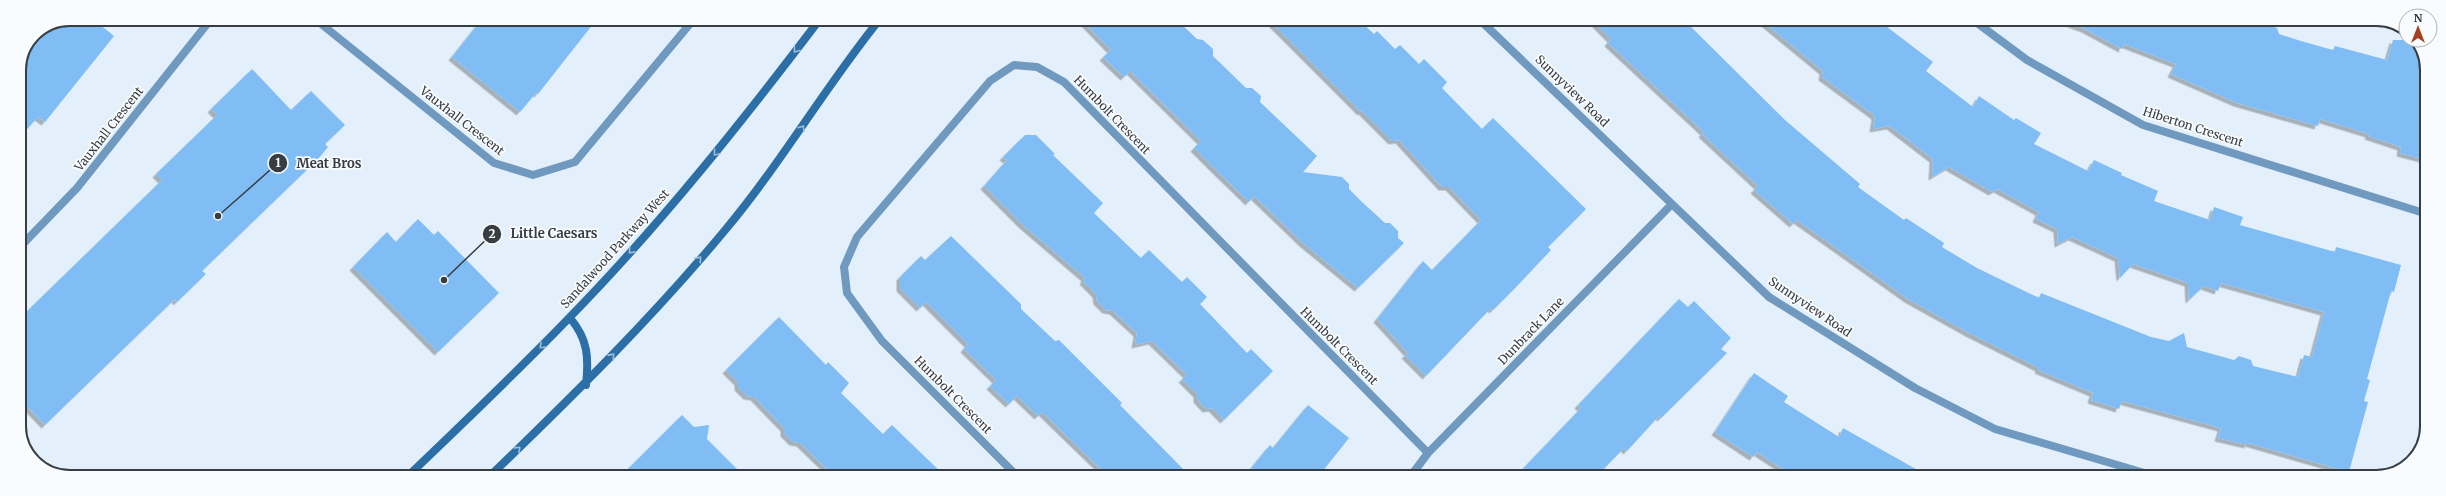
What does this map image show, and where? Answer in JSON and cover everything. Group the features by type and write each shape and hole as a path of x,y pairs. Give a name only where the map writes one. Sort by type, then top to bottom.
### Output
{"main road":[{"name":"Sandalwood Parkway West","path":"414,470 570,318 672,205 733,133 815,26"},
{"path":"496,470 586,385 726,229 780,160 857,48 874,26"},
{"path":"570,318 578,328 587,345 589,363 586,385"}],"street":[{"name":"Vauxhall Crescent","path":"26,241 77,188 205,26"},
{"name":"Vauxhall Crescent","path":"324,26 494,163 533,176 574,162 688,26"},
{"name":"Sunnyview Road","path":"1486,26 1768,297 1915,388 1995,429 2134,470"},
{"name":"Hiberton Crescent","path":"1981,26 2027,60 2143,125 2420,212"},
{"name":"Humbolt Crescent","path":"1011,470 882,341 847,293 844,267 857,237 990,81 1014,65 1037,67 1064,82 1428,453"},
{"name":"Dunbrack Lane","path":"1415,470 1428,453 1671,205"}],"building":[{"path":"70,26 102,26 114,36 45,122 38,117 26,130 27,62 29,53 39,39 53,29"},
{"path":"476,26 591,26 538,94 536,93 520,112 452,57"},
{"path":"1088,26 1183,26 1197,39 1203,40 1213,49 1213,56 1246,88 1252,88 1261,96 1260,102 1317,156 1303,172 1342,177 1349,184 1349,189 1362,202 1385,223 1390,223 1398,231 1398,238 1404,243 1358,288 1303,243 1254,196 1249,202 1194,148 1201,141 1130,71 1124,77 1103,57 1111,50"},
{"path":"1275,26 1365,26 1374,34 1377,31 1395,49 1400,45 1419,64 1424,59 1447,82 1442,88 1482,129 1493,118 1586,209 1548,247 1551,250 1516,287 1493,310 1491,308 1426,376 1405,355 1408,353 1377,319 1423,261 1432,270 1481,220 1449,187 1442,187 1399,140 1392,141 1362,111 1361,112"},
{"path":"1598,26 1690,26 1785,120 1860,184 1858,187 1904,220 1906,218 1944,243 1942,247 1977,268 2039,298 2041,293 2151,337 2169,341 2184,333 2187,347 2234,360 2239,356 2251,360 2253,366 2298,377 2304,355 2312,357 2324,312 2221,283 2218,291 2204,286 2189,300 2188,283 2133,264 2120,278 2118,258 2072,237 2058,244 2057,229 2036,219 2039,212 1997,189 1992,192 1949,167 1932,177 1933,159 1890,126 1873,129 1875,116 1822,77 1823,71 1768,26 1886,26 1933,62 1926,71 1973,107 1979,96 2014,120 2016,118 2041,133 2034,144 2088,171 2094,160 2122,173 2121,175 2158,191 2154,201 2210,220 2214,207 2243,217 2240,225 2335,252 2336,247 2401,265 2394,292 2391,291 2367,379 2370,380 2364,401 2368,402 2350,470 2342,470 2248,443 2248,445 2218,438 2221,428 2122,401 2119,409 2091,400 2093,393 2038,370 2039,368 1969,333 1908,299 1797,220 1793,224 1754,190 1758,186 1702,134 1704,132 1608,43 1611,39"},
{"path":"2077,26 2271,26 2277,28 2279,34 2301,41 2333,50 2335,46 2387,60 2393,40 2398,40 2398,48 2414,48 2417,53 2420,67 2420,158 2400,153 2401,147 2368,136 2369,134 2320,119 2318,126 2237,103 2171,74 2176,64 2124,44 2122,49"},
{"path":"252,69 291,110 311,91 345,125 325,144 328,147 318,159 202,271 206,274 177,302 175,299 45,425 26,405 26,312 162,180 156,174 217,115 211,109"},
{"path":"1025,135 1036,135 1055,154 1053,155 1103,203 1094,213 1141,258 1149,250 1182,282 1187,277 1207,297 1200,304 1247,353 1251,349 1273,371 1224,420 1212,408 1206,409 1197,399 1197,394 1182,379 1187,375 1152,341 1135,345 1137,333 1113,311 1106,310 1097,301 1096,294 1083,281 1085,278 1023,225 984,186 1007,160 1003,157"},
{"path":"418,219 434,235 438,231 499,293 438,352 353,267 387,232 396,242"},
{"path":"951,236 1021,304 1021,309 1055,341 1059,340 1122,403 1120,405 1184,470 1102,470 1042,412 1038,416 1017,396 1009,404 990,386 996,380 964,349 968,344 926,302 920,308 900,288 900,277 921,256 925,260"},
{"path":"1679,299 1688,307 1694,301 1731,338 1721,349 1727,353 1661,418 1659,416 1627,451 1624,448 1603,470 1522,470 1581,408 1578,405"},
{"path":"779,317 826,365 828,362 849,383 841,393 883,434 892,425 939,470 828,470 800,443 793,442 784,433 784,428 754,397 747,396 738,387 738,382 726,370"},
{"path":"1754,373 1788,396 1784,402 1839,437 1843,428 1918,470 1784,470 1757,452 1753,457 1715,432"},
{"path":"1308,405 1349,438 1324,470 1250,470 1270,445 1273,448"},
{"path":"682,415 694,427 709,425 707,439 738,470 627,470"}],"place":[{"name":"Meat Bros","path":"218,216"},
{"name":"Little Caesars","path":"444,280"}]}
